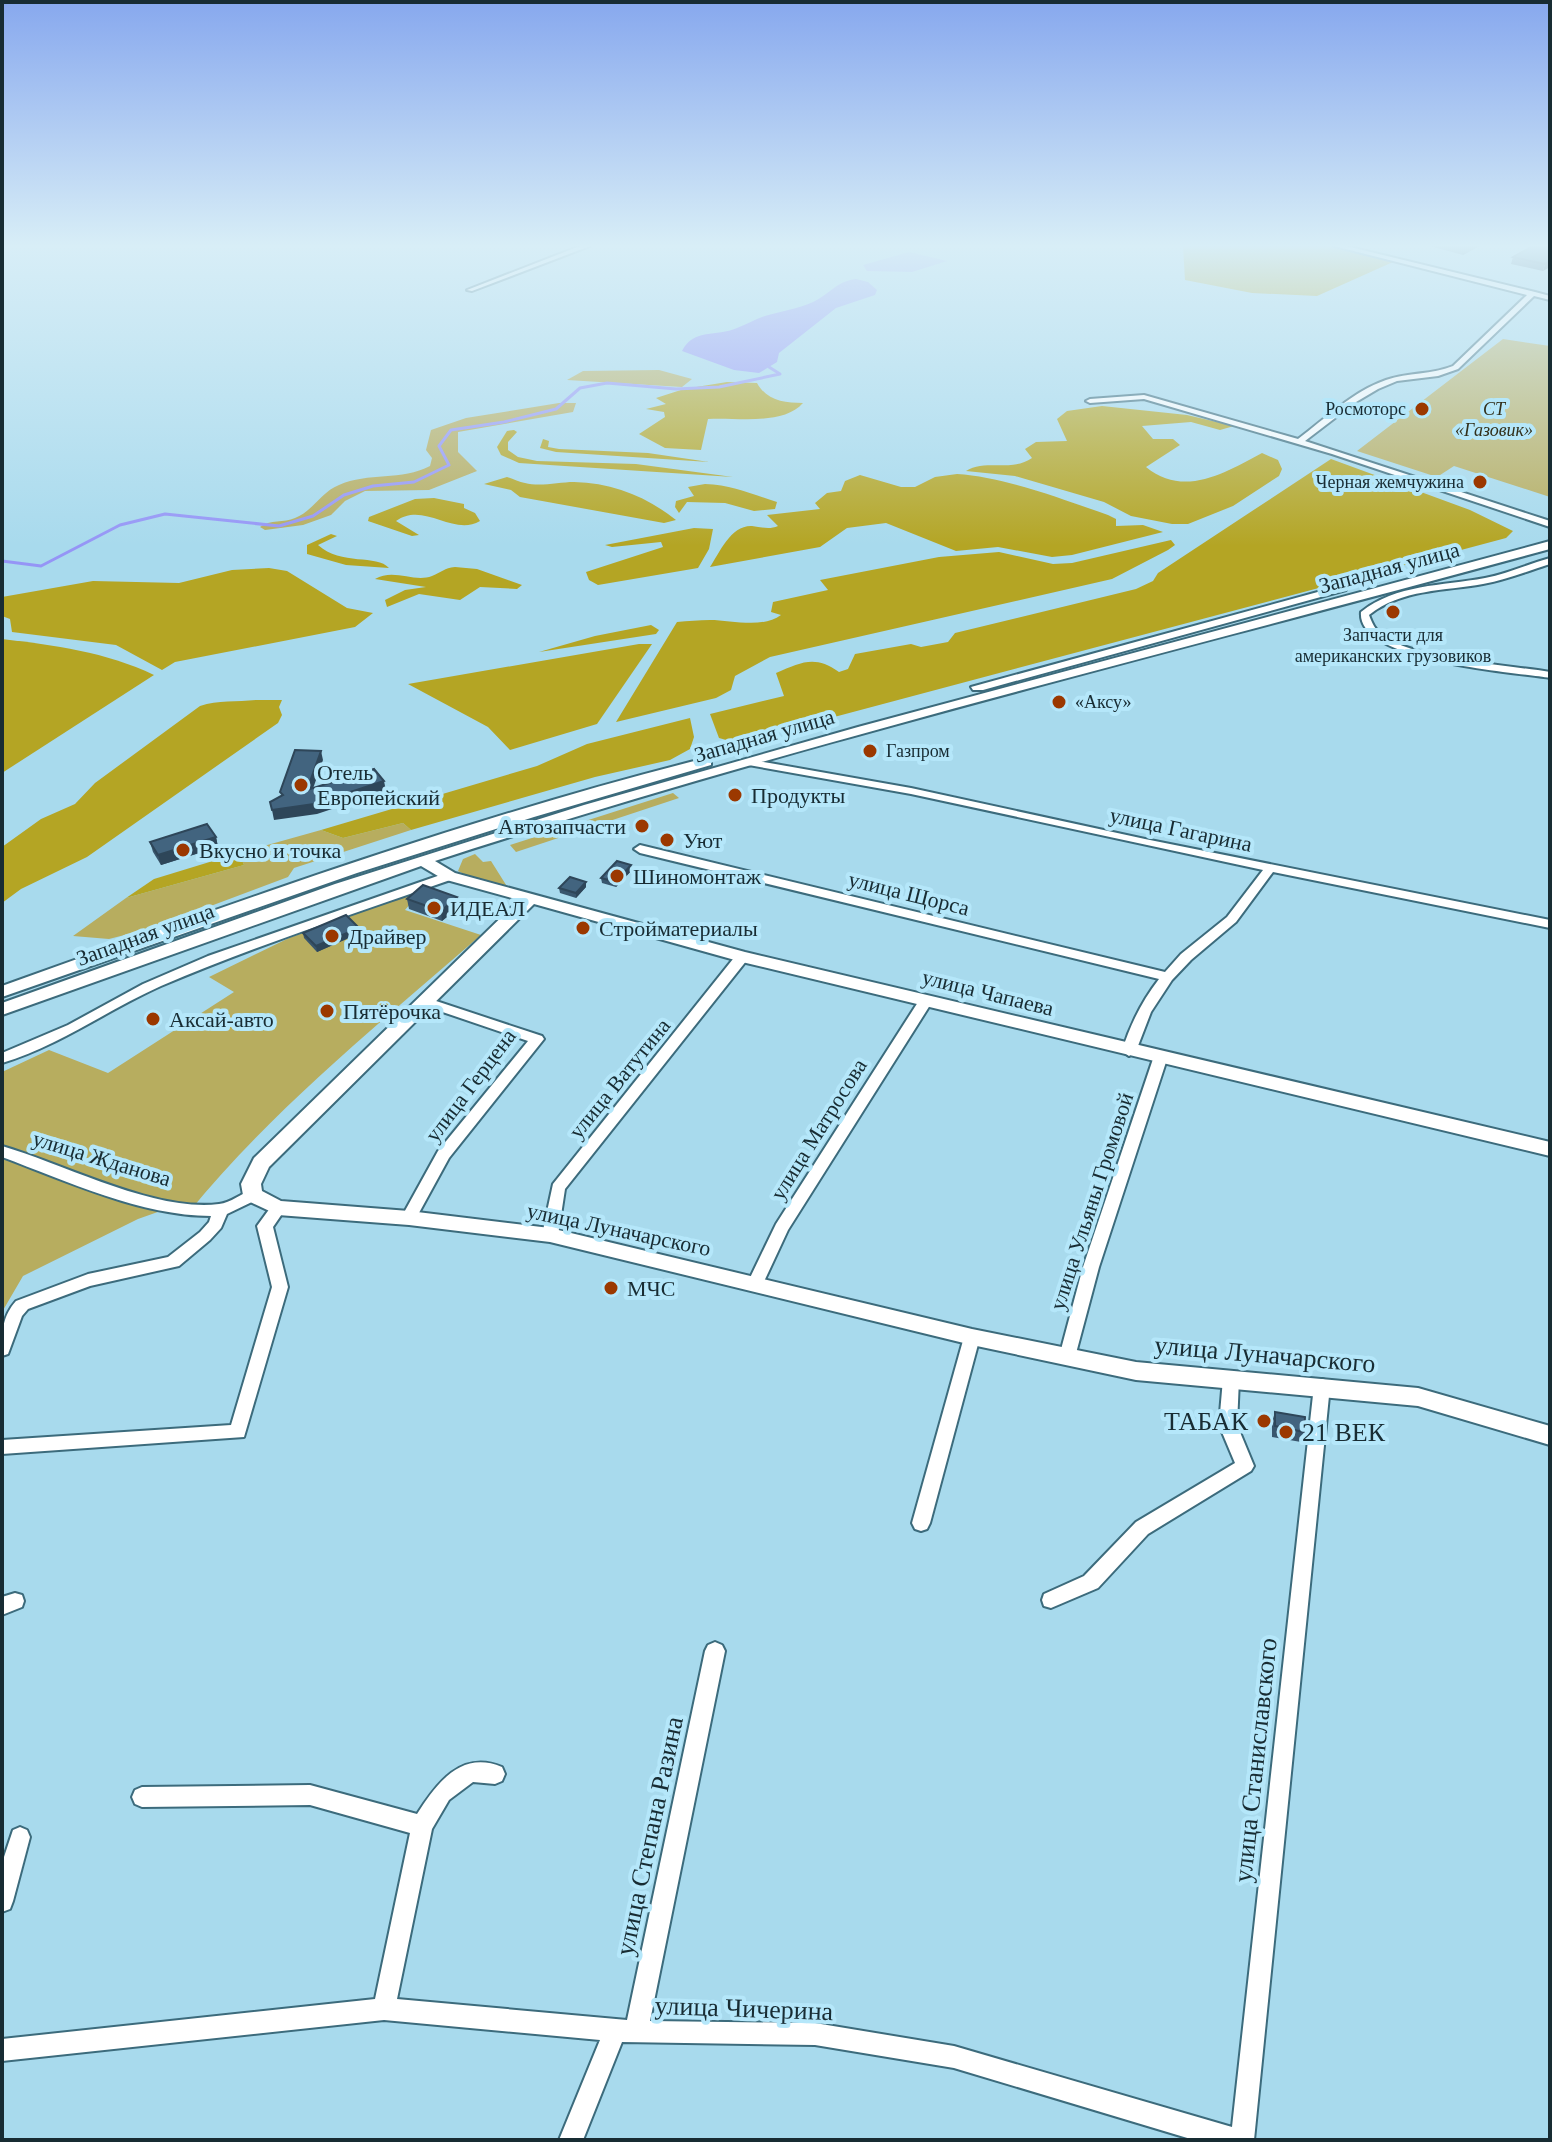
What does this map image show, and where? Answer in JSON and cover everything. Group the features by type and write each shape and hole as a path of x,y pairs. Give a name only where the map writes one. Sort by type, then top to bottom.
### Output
{"main road":[{"name":"Западная улица","path":"2,992 266,896 546,807 1091,656 1550,535"},
{"name":"Западная улица","path":"2,1009 422,860 747,762 1550,545"},
{"name":"улица Чапаева","path":"422,860 449,876 742,957 1160,1059 1550,1149"},
{"path":"253,1195 251,1184 261,1163 530,899"},
{"name":"улица Луначарского","path":"253,1195 278,1208 409,1218 550,1235 972,1337 1136,1371 1418,1397 1550,1436"}],"street":[{"path":"1300,441 1382,383 1443,372 1461,365 1466,356 1479,346"},
{"path":"1090,401 1144,397 1300,441 1550,524"},
{"name":"Западная улица","path":"1550,561 1485,581 1444,585 1388,600 1371,607 1364,614 1377,636 1410,651 1550,675"},
{"path":"790,750 804,771"},
{"name":"улица Гагарина","path":"747,762 804,771 1550,924"},
{"name":"улица Щорса","path":"640,849 1168,977"},
{"path":"1129,1051 1134,1030 1168,977 1186,957 1226,925 1270,868"},
{"path":"2,1058 73,1028 148,987 213,959 449,876"},
{"name":"улица Ватутина","path":"550,1235 558,1188 742,957"},
{"name":"улица Герцена","path":"409,1218 443,1155 537,1039 424,1001"},
{"name":"улица Матросова","path":"755,1284 781,1228 925,1002"},
{"name":"улица Ульяны Громовой","path":"1067,1357 1091,1267 1160,1059"},
{"name":"улица Жданова","path":"2,1151 149,1201 192,1209 220,1210 253,1195"},
{"path":"2,1447 238,1432 280,1287 265,1226 278,1208"},
{"path":"2,1349 15,1313 22,1305 88,1280 173,1262 216,1224 220,1210"},
{"path":"921,1523 972,1337"},
{"path":"1051,1600 1091,1582 1142,1528 1245,1466 1228,1425 1231,1379"},
{"name":"улица Станиславского","path":"1242,2140 1322,1386"},
{"name":"улица Степана Разина","path":"571,2140 625,2031 715,1651"},
{"path":"384,2009 422,1826 442,1793 470,1772 495,1774"},
{"path":"142,1797 310,1795 422,1826"},
{"path":"2,1901 20,1837"},
{"name":"улица Чичерина","path":"2,2050 384,2009 625,2031 815,2034 954,2057 1234,2140"}],"green space":[{"name":"СТ «Газовик»","path":"1494,346 1550,346 1550,497 1454,466 1437,477 1357,451"},
{"path":"659,370 692,379 682,387 567,380 583,371"},
{"path":"576,403 573,412 458,432 458,452 477,471 429,490 365,491 345,501 331,515 303,525 265,530 260,527 301,515 327,492 350,481 419,471 430,466 432,458 426,450 431,430 466,418"},
{"path":"673,793 679,798 516,852 510,845"},
{"path":"403,823 411,830 294,868 288,877 152,928 109,939 73,936 126,898 244,865 239,853 321,830 343,838"},
{"path":"475,854 483,862 491,861 508,888 458,871 463,859"},
{"path":"410,894 416,897 405,910 481,935 292,1102 189,1212 169,1208 138,1219 23,1276 2,1312 2,1072 49,1050 108,1073 234,992 209,977 289,938"}],"shaded area":[{"path":"686,346 788,346 779,353 777,362 759,373 734,370 682,351"},
{"path":"727,382 757,383 766,394 777,400 803,403 784,415 772,418 708,419 701,450 665,448 639,434 665,417 664,412 646,409 666,404 656,398 684,389"},
{"path":"1102,406 1187,415 1234,426 1220,430 1191,422 1142,426 1153,439 1173,439 1180,445 1146,467 1160,476 1175,481 1204,479 1262,453 1278,460 1282,469 1279,476 1233,506 1188,524 1131,516 1104,502 1015,476 966,471 981,466 1024,462 1032,458 1025,449 1036,442 1067,441 1057,419 1067,411"},
{"path":"507,431 517,432 508,442 508,450 518,457 537,461 636,464 733,477 519,463 501,455 497,447"},
{"path":"543,439 549,441 548,447 559,449 648,453 709,462 556,452 540,448"},
{"path":"1331,459 1470,510 1513,531 1506,538 737,743 719,738 710,714 784,696 776,673 793,666 808,662 823,663 839,672 848,669 855,654 911,644 921,647 948,642 955,633 1136,589 1153,581 1158,573"},
{"path":"957,474 994,479 1053,496 1108,515 1116,519 1116,526 1143,525 1163,532 1072,555 1052,557 998,547 956,551 886,523 847,528 820,547 710,567 727,540 738,530 752,526 778,526 767,515 820,509 815,503 827,493 841,491 845,481 860,475 901,487 915,487 935,477"},
{"path":"507,477 531,484 574,482 616,488 642,498 676,520 664,523 520,497 511,490 484,484"},
{"path":"705,484 733,488 777,502 775,509 754,511 725,503 687,502 679,513 675,507 676,501 694,496 688,487"},
{"path":"434,498 464,504 464,508 475,513 480,521 459,525 417,515 396,521 419,535 412,536 368,521 369,517 415,499"},
{"path":"694,528 713,529 709,549 698,568 598,585 589,580 586,572 663,547 661,542 605,545"},
{"path":"331,534 337,536 318,545 337,555 376,561 389,568 346,565 307,554 307,545"},
{"path":"1171,540 1175,545 1168,550 1112,579 770,657 735,676 731,690 716,698 616,722 677,622 765,622 781,615 771,612 773,602 828,590 820,580 939,557 999,552 1053,564 1072,563"},
{"path":"455,567 477,569 522,585 517,589 480,587 460,600 419,594 387,607 385,600 405,590 426,587 375,579 389,575 425,578"},
{"path":"269,568 287,571 347,608 373,613 355,627 175,662 162,670 116,645 12,632 10,619 2,616 2,597 93,581 179,583 232,570"},
{"path":"651,625 659,630 656,634 539,652 595,636"},
{"path":"2,639 99,655 154,675 2,773"},
{"path":"652,644 597,724 510,750 488,727 408,684"},
{"path":"282,700 279,707 282,715 278,723 87,857 21,889 2,903 2,847 41,819 75,804 95,783 200,706"},
{"path":"690,718 694,737 690,749 670,760 595,777 411,830 403,823 343,838 321,830 537,766 587,744"},
{"path":"239,853 244,865 126,898 154,879"}],"building":[{"path":"295,750 321,751 307,790 374,769 384,781 314,804 272,810 270,802 283,795 280,792"},
{"path":"207,824 216,837 158,855 150,842"},
{"path":"617,861 631,865 616,882 601,878"},
{"path":"570,877 586,882 576,893 559,888"},
{"path":"423,885 457,897 441,911 407,899"},
{"name":"Драйвер","path":"346,915 359,928 316,946 303,933"},
{"path":"1275,1412 1305,1417 1304,1432 1275,1426"}],"waterway":[{"path":"2,561 41,566 120,525 165,514 279,526 313,516 344,495 373,486 414,482 449,465 439,446 451,430 504,422 556,409 580,388 607,383 676,389 719,387 780,374 769,367"}],"place":[{"name":"Росмоторс","path":"1422,409"},
{"name":"Черная жемчужина","path":"1480,482"},
{"name":"Запчасти для американских грузовиков","path":"1393,612"},
{"name":"«Аксу»","path":"1059,702"},
{"name":"Газпром","path":"870,751"},
{"name":"Отель Европейский","path":"301,785"},
{"name":"Продукты","path":"735,795"},
{"name":"Автозапчасти","path":"642,826"},
{"name":"Уют","path":"667,840"},
{"name":"Вкусно и точка","path":"183,850"},
{"name":"Шиномонтаж","path":"617,876"},
{"name":"ИДЕАЛ","path":"434,908"},
{"name":"Стройматериалы","path":"583,928"},
{"name":"Драйвер","path":"332,936"},
{"name":"Пятёрочка","path":"327,1011"},
{"name":"Аксай-авто","path":"153,1019"},
{"name":"МЧС","path":"611,1288"},
{"name":"ТАБАК","path":"1264,1421"},
{"name":"21 ВЕК","path":"1286,1432"}]}
